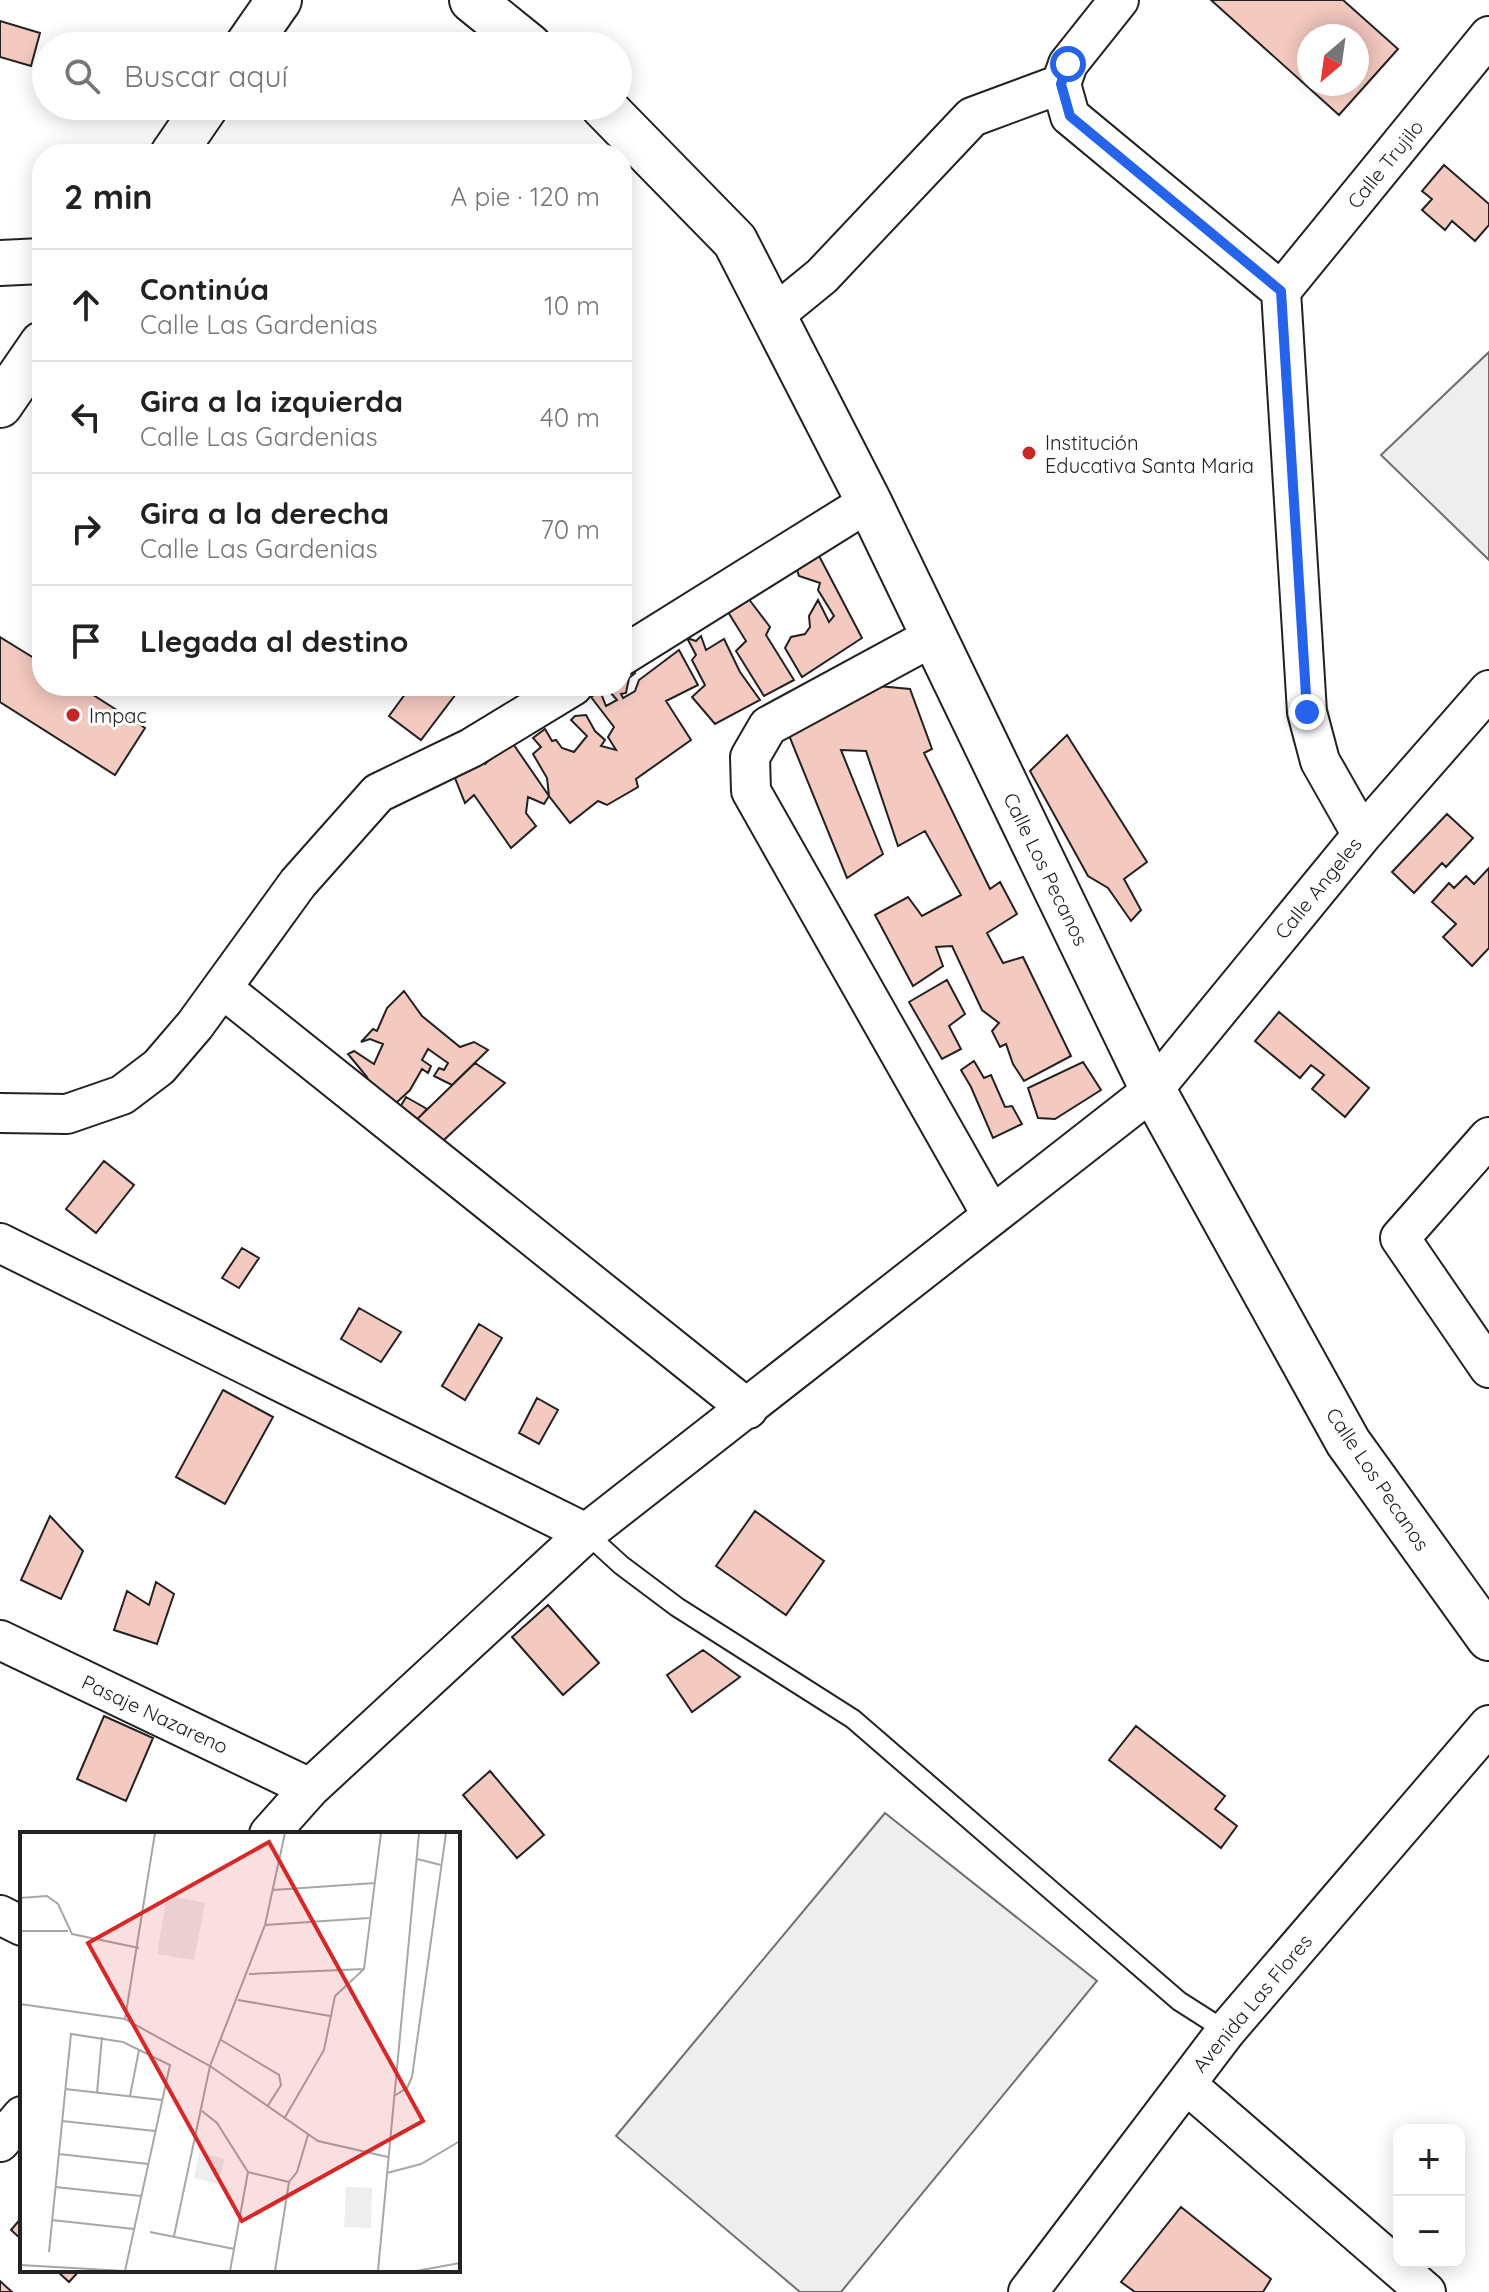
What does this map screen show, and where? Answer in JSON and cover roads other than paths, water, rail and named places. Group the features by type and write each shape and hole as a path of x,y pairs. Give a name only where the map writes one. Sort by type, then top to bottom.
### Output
{"main road":[{"path":"257,32 279,0"},
{"path":"472,0 512,32"},
{"path":"180,144 196,120"},
{"name":"Calle Los Pecanos","path":"617,120 735,241 869,502 1153,1090 1348,1442 1489,1638"},
{"path":"0,263 32,261"},
{"path":"0,405 32,359"}],"street":[{"path":"1119,0 1068,64 1061,84 1070,116 1281,291 1307,712 1320,761 1362,835"},
{"name":"Calle Trujilo","path":"1281,291 1489,36"},
{"path":"773,316 822,276 972,117 1061,84"},
{"path":"632,650 869,502"},
{"path":"934,636 768,726 750,757 751,791 992,1216"},
{"name":"Calle Angeles","path":"271,1832 310,1788 586,1533 1153,1090 1362,835 1489,690"},
{"path":"0,1113 67,1114 122,1095 159,1067 222,988 298,883 378,793 471,748 557,696"},
{"path":"222,988 748,1409"},
{"path":"1489,1137 1400,1238 1489,1368"},
{"path":"0,1243 586,1533"},
{"name":"Pasaje Nazareno","path":"0,1640 310,1788"},
{"name":"Avenida Las Flores","path":"1028,2292 1226,2031 1489,1725"},
{"path":"0,1915 20,1925"},
{"path":"1186,2084 1426,2292"},
{"path":"0,2142 20,2118"}],"lane":[{"path":"586,1533 621,1565 677,1607 853,1719 1179,2001 1226,2031"}],"place":[{"name":"Institución Educativa Santa Maria","path":"1029,453"},
{"name":"Impac","path":"73,715"}]}
